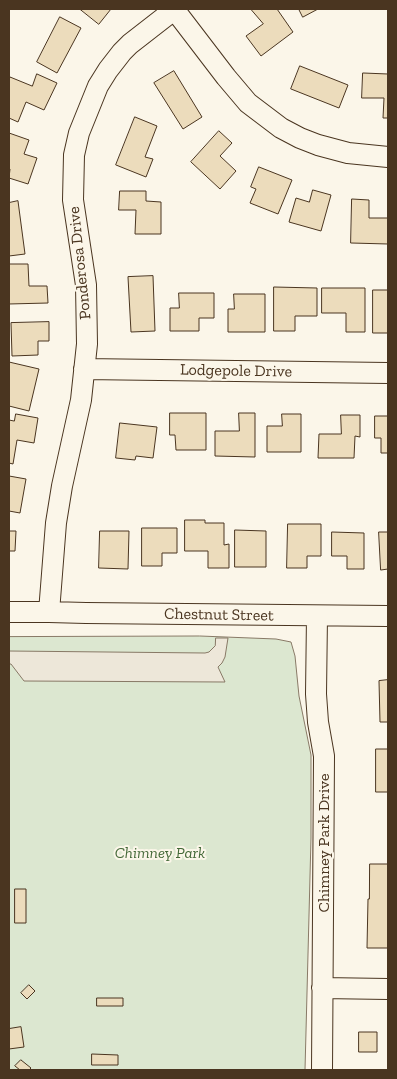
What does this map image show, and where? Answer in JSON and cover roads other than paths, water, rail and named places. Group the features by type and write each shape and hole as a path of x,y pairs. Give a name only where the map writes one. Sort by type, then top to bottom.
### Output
{"street":[{"path":"174,9 248,103 281,128 318,145 348,153 388,157"},
{"name":"Ponderosa Drive","path":"49,612 56,523 81,400 87,344 86,286 73,200 74,155 78,133 98,86 112,64 130,44 174,9"},
{"name":"Lodgepole Drive","path":"84,369 388,373"},
{"name":"Chestnut Street","path":"9,612 388,616"},
{"name":"Chimney Park Drive","path":"317,616 316,694 318,722 324,756 322,1070"},
{"path":"322,988 388,989"}],"park label":[{"name":"Chimney Park","path":"160,853"}]}
